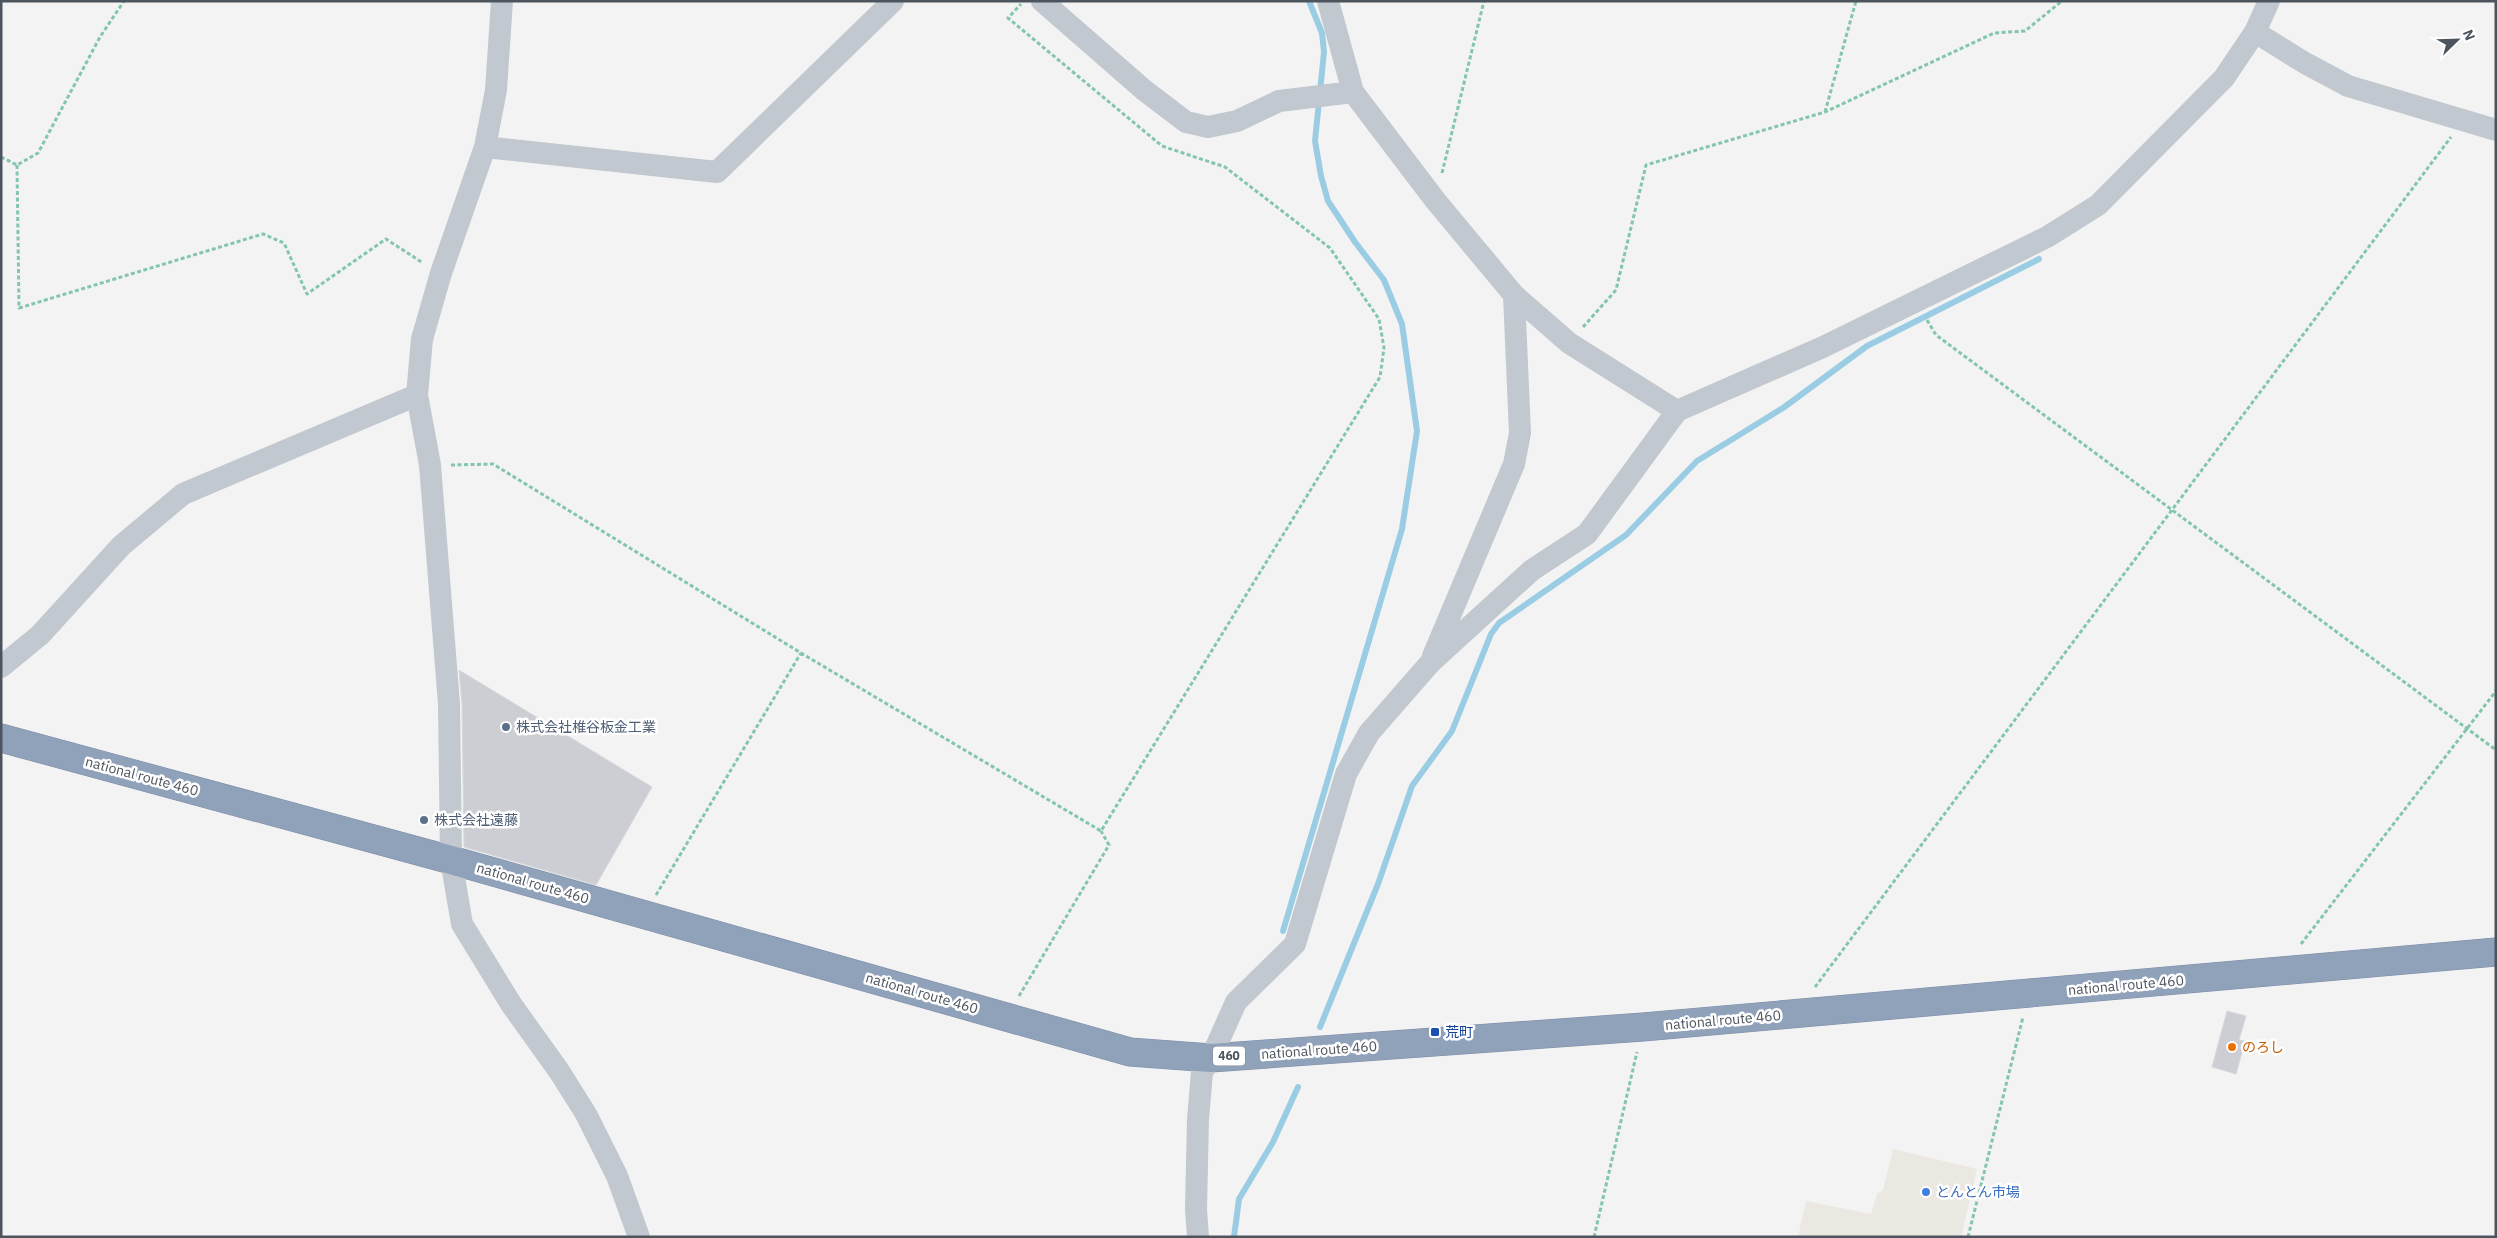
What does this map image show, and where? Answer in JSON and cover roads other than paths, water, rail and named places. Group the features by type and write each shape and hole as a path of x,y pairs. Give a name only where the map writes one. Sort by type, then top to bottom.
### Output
{"highway":[{"name":"national route 460","path":"1,738 451,860 1130,1052 1211,1058 1643,1027 2496,952"}],"street":[{"path":"502,1 496,90 485,147 441,274 422,339 417,395 430,465 449,704 451,860 462,924 510,1004 560,1071 586,1114 617,1176 639,1237"},
{"path":"485,147 717,172 893,1"},
{"path":"1042,1 1144,90 1186,122 1208,127 1237,121 1279,101 1353,92"},
{"path":"1328,1 1353,92 1436,200 1514,295 1570,343 1677,411"},
{"path":"1198,1237 1196,1209 1202,1072 1211,1058 1236,1002 1296,944 1346,774 1369,733 1431,662 1532,570 1587,534 1677,411 1824,347 2047,237 2098,205 2224,78 2255,32 2268,1"},
{"path":"2255,32 2305,63 2348,86 2496,130"},
{"path":"1431,662 1514,464 1520,433 1514,295"},
{"path":"1,667 40,635 121,546 182,494 417,395"}],"waterway":[{"path":"1283,931 1402,529 1417,431 1402,324 1384,280 1355,242 1328,201 1321,176 1315,141 1324,52 1322,33 1309,1"},
{"path":"1320,1027 1378,884 1412,786 1452,731 1491,634 1499,623 1626,535 1697,461 1783,408 1867,346 2039,259"},
{"path":"1234,1237 1239,1199 1273,1142 1298,1087"}],"place":[{"name":"株式会社椎谷板金工業","path":"506,727"},
{"name":"株式会社遠藤","path":"424,820"},
{"name":"荒町","path":"1435,1032"},
{"name":"のろし","path":"2232,1047"},
{"name":"とんとん市場","path":"1926,1192"}]}
